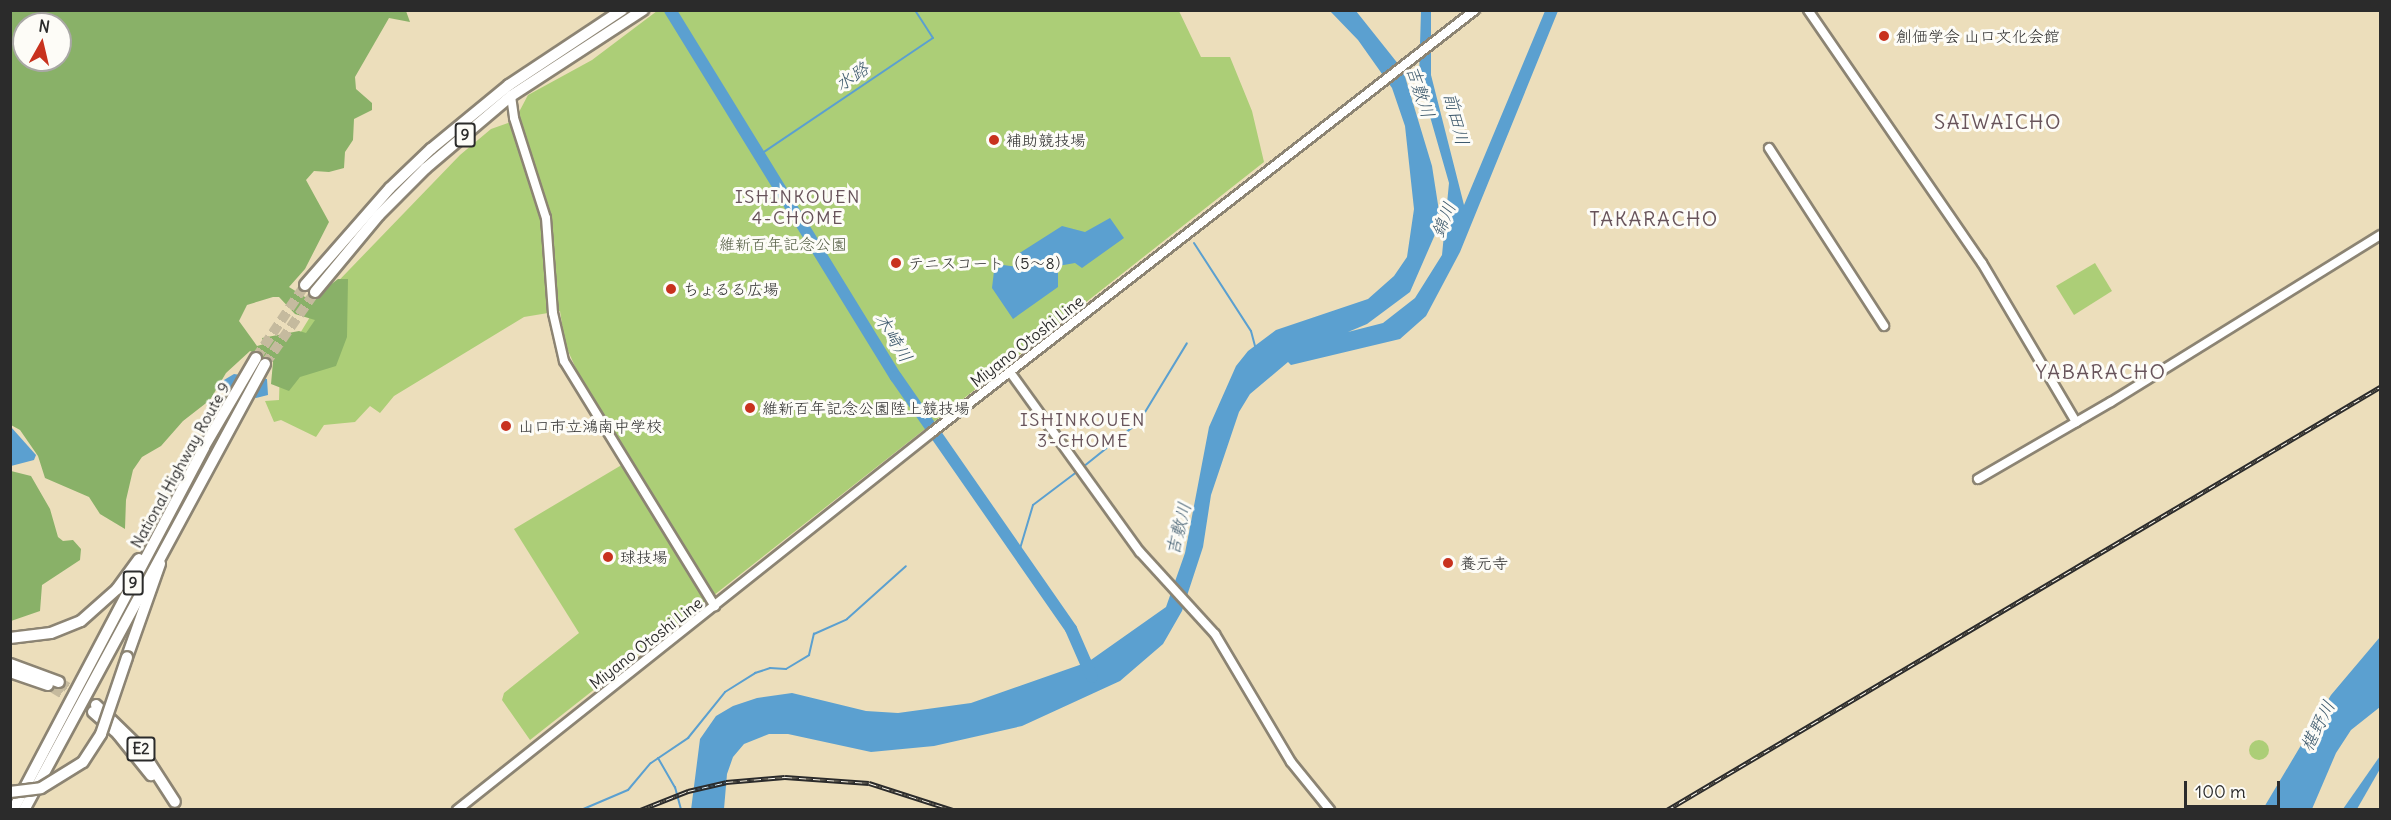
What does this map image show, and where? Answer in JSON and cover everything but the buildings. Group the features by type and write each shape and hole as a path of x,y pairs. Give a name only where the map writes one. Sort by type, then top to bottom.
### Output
{"highway":[{"name":"9","path":"622,10 509,85 431,149 390,188 310,288 387,207 511,96 643,10"},
{"name":"National Highway Route 9","path":"13,810 204,447 260,361 24,810"},
{"path":"10,638 66,628 106,602 132,569 204,447"},
{"path":"10,792 41,788 83,762 101,734 171,533"},
{"path":"10,664 56,685 10,672"},
{"name":"E2","path":"94,709 140,748 176,802 118,734 94,709"}],"street":[{"name":"Miyano Otoshi Line","path":"458,810 1010,372 1384,81 1432,41 1475,10"},
{"path":"1808,10 1982,263 2076,422"},
{"path":"511,96 514,118 546,218 553,313 564,361 715,606"},
{"path":"1769,148 1884,326"},
{"path":"1978,479 2076,422 2380,235"},
{"path":"1010,372 1121,527 1164,579 1192,607 1223,647 1291,762 1330,810"}],"green space":[{"path":"11,11 406,11 410,22 389,18 355,77 356,89 372,103 372,110 354,119 353,140 345,152 344,168 329,172 314,171 306,180 329,222 305,269 289,287 305,297 318,294 338,279 348,279 347,337 336,366 300,377 289,391 271,384 273,362 250,351 226,373 210,400 183,421 161,446 142,457 133,470 126,500 125,529 100,514 89,497 45,478 38,456 20,430 11,425","holes":["279,297 295,314 315,320 306,333 299,331 262,338 264,344 257,346 239,321 247,305"]},
{"name":"維新百年記念公園","path":"657,11 1179,11 1201,57 1230,57 1252,111 1264,162 530,740 502,700 504,693 579,633 514,529 630,460 577,371 565,344 560,311 524,317 394,396 380,413 370,406 355,422 324,425 316,437 281,420 274,422 265,401 279,400 280,366 321,299 460,155 491,129 508,123 519,112 528,95 592,60"},
{"path":"2095,263 2112,291 2074,315 2056,286"},
{"path":"11,471 31,476 50,509 58,537 63,541 73,540 81,549 80,560 42,585 40,611 11,621"},
{"path":"2259,740 2266,743 2269,750 2266,757 2259,760 2252,757 2249,750 2252,743"}],"water":[{"path":"1330,11 1356,11 1403,70 1432,166 1439,211 1437,230 1410,292 1367,324 1348,332 1383,323 1415,298 1442,255 1449,183 1419,78 1421,11 1431,11 1431,75 1464,205 1545,11 1558,11 1460,252 1426,316 1400,339 1291,365 1288,362 1250,394 1239,412 1211,495 1203,547 1182,611 1163,644 1120,681 1022,726 934,746 871,752 788,734 769,734 744,744 733,757 727,774 724,809 691,810 700,739 716,716 733,706 757,698 792,693 866,711 898,713 971,703 1088,662 1166,607 1185,553 1209,427 1236,366 1248,351 1276,330 1368,299 1394,276 1407,257 1414,209 1405,126 1392,88 1358,40"},
{"path":"1110,218 1124,238 1082,268 1075,263 1058,266 1058,287 1013,319 992,288 994,271 1003,265 1019,267 1024,262 1018,254 1062,226 1085,232"},
{"path":"234,374 267,379 268,395 256,398 221,391 224,380"},
{"path":"11,427 36,455 34,460 11,466"},
{"name":"椹野川","path":"2380,637 2380,707 2351,730 2336,753 2312,809 2263,809 2331,695"},
{"path":"2380,756 2380,769 2357,809 2343,809"}],"waterway":[{"name":"木崎川","path":"670,10 896,377 1071,629 1092,677"},
{"name":"水路","path":"758,156 933,38 915,10"},
{"path":"1194,243 1251,331 1255,346"},
{"path":"1083,467 1139,422 1187,343"},
{"path":"1019,552 1033,505 1078,471"},
{"path":"581,810 628,790 651,763 688,738 725,692 755,673 770,668 786,669 809,655 814,634 847,619 906,566"},
{"path":"658,758 675,787 681,810"}],"tunnel":[{"path":"256,358 305,285"},
{"path":"265,364 315,292"},
{"path":"59,682 96,705"},
{"path":"53,688 93,712"}],"railway":[{"path":"1667,810 2380,387"},
{"path":"640,810 688,791 726,782 785,777 869,783 953,810"}],"place":[{"name":"創価学会 山口文化会館","path":"1884,36"},
{"name":"補助競技場","path":"994,140"},
{"name":"テニスコート（5～8）","path":"896,263"},
{"name":"ちょるる広場","path":"671,289"},
{"name":"維新百年記念公園陸上競技場","path":"750,408"},
{"name":"山口市立鴻南中学校","path":"506,426"},
{"name":"球技場","path":"608,557"},
{"name":"養元寺","path":"1448,563"}],"district":[{"name":"SAIWAICHO","path":"1998,121"},
{"name":"ISHINKOUEN 4-CHOME","path":"798,208"},
{"name":"TAKARACHO","path":"1654,218"},
{"name":"YABARACHO","path":"2101,371"},
{"name":"ISHINKOUEN 3-CHOME","path":"1083,431"}],"water label":[{"name":"吉敷川","path":"1420,92"},
{"name":"前田川","path":"1456,119"},
{"name":"錦川","path":"1444,220"},
{"name":"吉敷川","path":"1179,529"}]}
